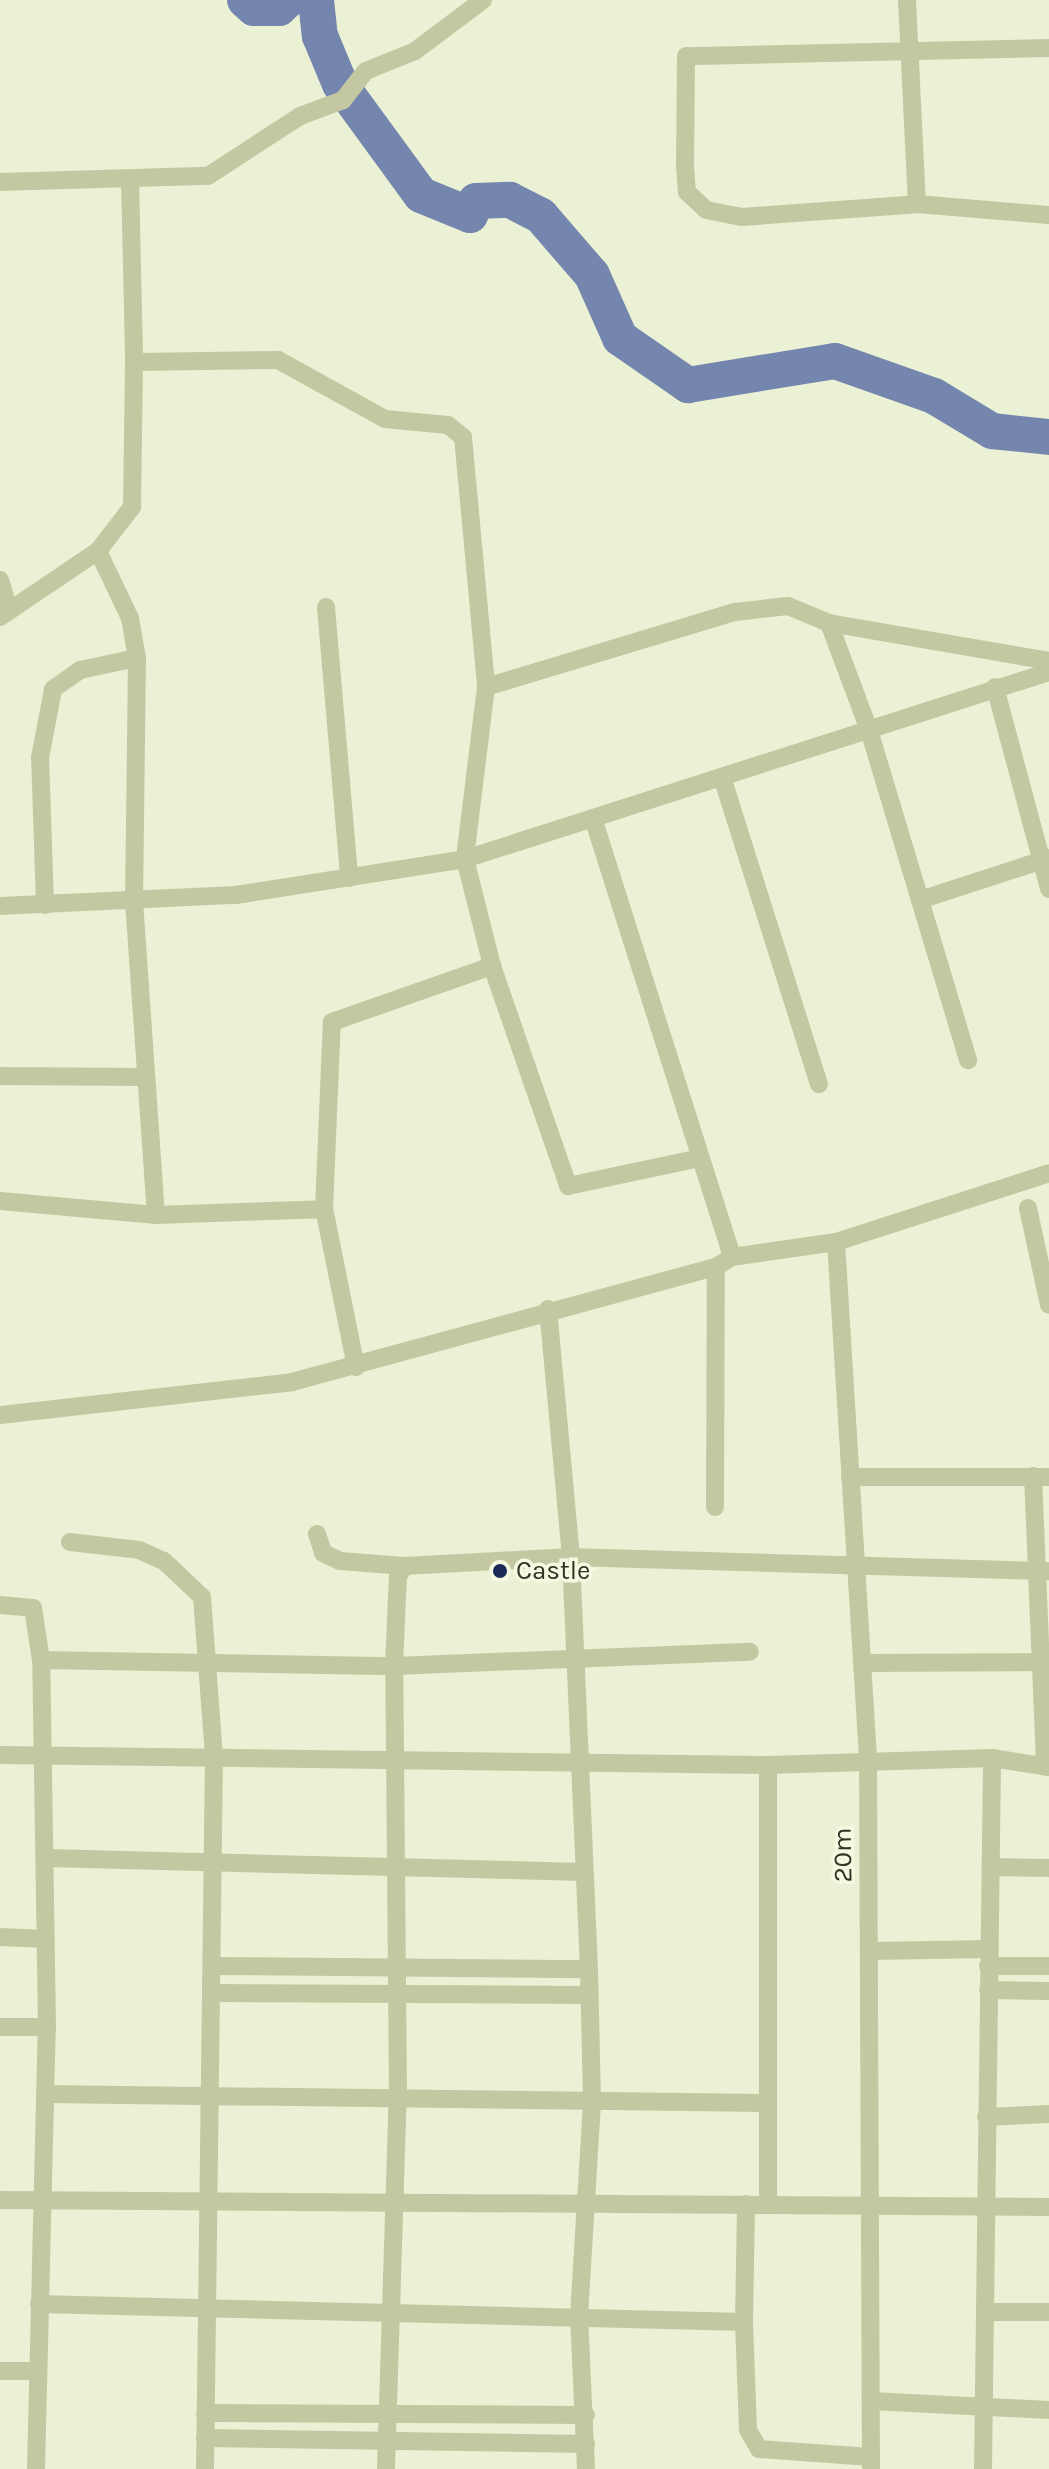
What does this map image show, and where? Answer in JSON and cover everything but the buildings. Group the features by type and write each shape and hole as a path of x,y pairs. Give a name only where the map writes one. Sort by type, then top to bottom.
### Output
{"street":[{"path":"0,182 208,176 300,116 343,100 366,71 415,51 483,0"},
{"path":"907,0 917,204"},
{"path":"1049,48 686,56 685,165 687,192 706,210 742,217 917,204 1049,215"},
{"path":"0,580 4,614 98,551 132,507 134,362 130,179"},
{"path":"134,362 278,360 385,419 448,425 463,437 486,687 465,859 492,966 568,1186 700,1158"},
{"path":"98,551 130,618 137,658 134,901 156,1215"},
{"path":"486,687 735,612 788,606 829,623 1049,661"},
{"path":"326,607 349,878"},
{"path":"829,623 869,730 968,1061"},
{"path":"45,905 40,758 53,689 80,670 137,658"},
{"path":"0,906 134,901 349,878 465,859 723,780 995,687 1049,672"},
{"path":"995,687 1045,860 1049,889"},
{"path":"723,780 819,1084"},
{"path":"593,818 700,1158 724,1262 715,1507"},
{"path":"920,900 1045,860"},
{"path":"356,1367 324,1209 332,1022 492,966"},
{"path":"0,1076 146,1077"},
{"path":"0,1415 164,1401 356,1367 548,1309 724,1262 836,1242 1049,1173"},
{"path":"0,1201 156,1215 324,1209"},
{"path":"1028,1208 1049,1305"},
{"name":"20m","path":"836,1242 868,1758 871,2463"},
{"path":"548,1309 571,1557 576,1760 589,1969 592,2103 582,2199 579,2315 586,2415 586,2469"},
{"path":"0,1755 395,1756 768,1765 868,1758 992,1758 1047,1767 1041,1476 850,1477"},
{"path":"317,1534 323,1553 340,1561 405,1566 571,1557 1042,1571"},
{"path":"70,1542 139,1550 181,1573 202,1597 210,1658 214,1755 214,1993 206,2201 205,2469"},
{"path":"386,2469 398,2096 394,1666 398,1576 405,1566"},
{"path":"0,1605 33,1608 41,1660 46,1755 44,1939 47,2027 36,2469"},
{"path":"41,1660 210,1658 394,1666 750,1652"},
{"path":"863,1663 1046,1662"},
{"path":"983,2469 992,1758"},
{"path":"768,1765 765,2103 768,2204"},
{"path":"47,1858 395,1872 584,1872"},
{"path":"991,1867 1049,1868"},
{"path":"0,1937 44,1939"},
{"path":"870,1951 989,1958 1049,1966"},
{"path":"214,1966 589,1969"},
{"path":"988,1990 1049,1991"},
{"path":"214,1993 588,1995"},
{"path":"0,2027 47,2027"},
{"path":"46,2094 212,2093 592,2103 765,2103"},
{"path":"986,2117 1049,2114"},
{"path":"0,2200 395,2203 582,2199 1049,2207"},
{"path":"746,2204 744,2322 748,2430 759,2449 871,2463"},
{"path":"39,2304 205,2305 744,2322"},
{"path":"985,2312 1049,2312"},
{"path":"0,2371 38,2371"},
{"path":"872,2401 983,2410 1049,2410"},
{"path":"205,2413 586,2415"},
{"path":"205,2438 586,2444"}],"waterway":[{"path":"245,0 254,8 279,8 288,0"},
{"path":"316,0 320,36 340,84 421,195 470,215 476,201 510,200 541,216 592,275 620,338 688,385 835,361 934,396 992,431 1049,437"}],"place":[{"name":"Castle","path":"500,1571"}]}
